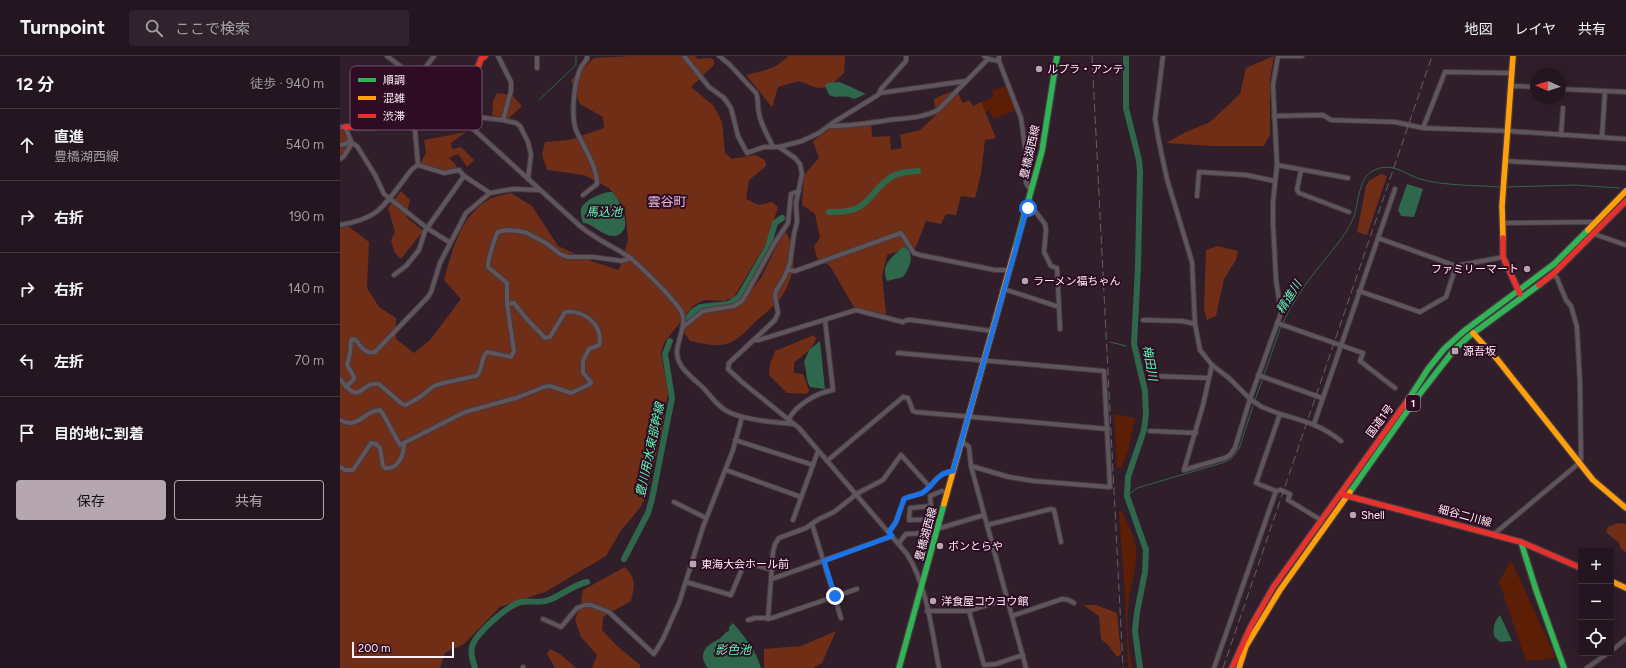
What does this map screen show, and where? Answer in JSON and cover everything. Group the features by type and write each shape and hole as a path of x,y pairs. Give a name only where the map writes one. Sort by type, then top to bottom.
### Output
{"main road":[{"path":"478,66 481,59 485,56"},
{"name":"豊橋湖西線","path":"899,668 1042,151 1057,56"},
{"path":"1513,56 1502,206 1503,257 1522,297"},
{"name":"国道1号","path":"1232,668 1243,639 1256,613 1340,493 1410,397 1428,369 1444,349 1464,331 1554,264 1626,192"},
{"name":"国道1号","path":"1239,668 1246,646 1262,617 1346,497 1443,363 1454,350 1473,333 1553,274 1626,201"},
{"path":"1473,333 1497,359 1578,464 1593,480 1626,508"},
{"name":"細谷二川線","path":"1340,493 1346,497 1521,542 1578,567"},
{"path":"1521,542 1536,590 1564,668"},
{"path":"1614,582 1626,588"}],"street":[{"path":"387,56 392,57 400,66"},
{"path":"426,66 434,56"},
{"path":"498,56 511,82 511,90 503,120"},
{"path":"537,56 537,68"},
{"path":"583,195 597,184 597,178 574,123 575,90 578,73 587,59 587,56"},
{"path":"684,56 709,87 724,98 730,108 738,136 747,153 764,147 778,147 802,141 819,133 880,93 967,81"},
{"path":"720,56 756,93 758,97 758,112 762,126 773,147"},
{"path":"880,93 881,89 906,61 906,56"},
{"path":"984,56 988,59"},
{"path":"1163,56 1156,119 1167,179 1192,262 1195,324 1200,350 1212,365 1229,378 1258,405 1280,414 1314,424 1327,430 1341,442"},
{"path":"1212,365 1196,433 1184,470 1225,458 1235,448 1278,323 1281,309 1276,280 1274,250 1273,202 1277,166 1273,85 1278,56 1302,56"},
{"path":"830,126 863,124 923,116 938,110 988,59 999,58 1021,118 1025,147 1026,183 1031,191"},
{"path":"1423,128 1445,72 1512,73"},
{"path":"1511,86 1530,87"},
{"path":"1566,89 1626,92"},
{"path":"1602,137 1605,91"},
{"path":"1561,135 1563,108"},
{"path":"1274,116 1323,115 1331,120 1395,122 1423,128 1508,131 1626,139"},
{"path":"482,118 503,120 516,123 520,126 528,142 531,154 528,179"},
{"path":"342,127 351,141 357,146 375,175 384,194 427,228 449,242"},
{"path":"415,130 418,166"},
{"path":"474,130 593,237 631,258 679,308 682,313 682,328 677,353 679,361 686,373 700,384 723,409 742,417 793,424"},
{"path":"340,145 351,141"},
{"path":"340,159 351,141"},
{"path":"778,147 783,152 795,158 800,164 802,174 796,203 797,222 788,270 776,291 775,296 778,313 775,320 729,363 728,369 799,428 899,543 914,563 922,587 939,668"},
{"path":"1505,161 1626,168"},
{"path":"340,225 352,223 376,214 390,199 413,169 418,166 444,173 459,170 464,176 490,193"},
{"path":"1277,166 1348,178"},
{"path":"1301,170 1297,190 1300,193 1349,212"},
{"path":"1197,196 1199,172 1246,175 1275,181"},
{"path":"394,275 406,266 419,250 427,228 464,176"},
{"path":"346,387 354,379 354,376 346,365 350,353 351,340 356,341 367,352 373,353 379,349 428,297 449,242 466,213 490,193 513,189 540,190"},
{"path":"1314,424 1395,189"},
{"path":"682,328 703,311 734,306 742,301 774,244 788,223 791,194 799,191"},
{"path":"1027,208 1034,211 1045,224 1046,230 1044,252 1051,266 1057,268 1060,329"},
{"path":"1502,223 1592,222 1595,224"},
{"path":"340,379 350,392 355,393 374,384 379,384 402,404 406,405 438,384 476,376 484,356 488,352 511,357 513,354 507,304 507,283 488,267 487,264 494,238 498,232 510,230 527,233 546,243 560,254 568,257 593,257 622,261 631,258"},
{"path":"788,270 795,271 901,233 914,253 994,270 1009,270"},
{"path":"1594,234 1626,245"},
{"path":"1378,238 1456,266 1503,257"},
{"path":"1360,292 1420,312 1446,297 1456,266"},
{"path":"1494,534 1578,464 1581,459 1580,384 1577,327 1571,306 1566,300 1557,278 1553,274"},
{"path":"1004,289 1059,307"},
{"path":"340,420 352,424 380,410 400,445 464,412 516,398 544,387 550,386 571,393 590,384 591,382 582,370 583,361 589,349 599,345 600,337 598,329 590,319 579,313 565,312 555,332 550,337 545,338 514,303 507,304"},
{"path":"755,340 856,310 903,322 912,320 992,331"},
{"path":"788,420 792,412 798,407 820,394 833,390 825,320"},
{"path":"1143,320 1182,321 1195,324"},
{"path":"1278,323 1363,353 1360,361 1395,388"},
{"path":"898,353 984,362 1104,371 1110,487 1034,481 1009,477 970,466"},
{"path":"1152,376 1209,378"},
{"path":"1259,376 1322,398"},
{"path":"827,461 904,397 908,398 913,411 916,412 1108,429"},
{"path":"1280,414 1256,483 1276,491 1288,492 1290,494 1288,500 1321,520"},
{"path":"543,619 561,626 577,608 585,605 599,607 609,612 654,654 666,633 686,582 706,518 726,470 742,417"},
{"path":"1150,430 1196,433"},
{"path":"735,440 812,465"},
{"path":"961,442 967,444 968,447 970,466 1026,668"},
{"path":"340,466 345,470 353,470 371,443 380,448 383,466 388,468 396,464 402,458 404,444"},
{"path":"793,520 818,451"},
{"path":"768,619 775,544 779,538 806,528 819,519 834,512 856,495 882,480 901,455 929,486"},
{"path":"726,470 801,497"},
{"path":"772,579 824,561 891,534 904,499 924,492 942,474 953,471"},
{"path":"940,519 909,520 910,508 931,506 930,496 942,491 947,493"},
{"path":"1214,668 1276,491"},
{"path":"674,502 706,518"},
{"path":"987,525 1051,509 1054,510 1061,542"},
{"path":"937,529 984,515"},
{"path":"812,524 835,596 840,618"},
{"path":"899,543 906,534 927,533 935,536"},
{"path":"686,582 731,595 745,562 772,570"},
{"path":"748,620 755,618 768,619 856,589"},
{"path":"927,611 968,611 1006,599"},
{"path":"1012,616 1062,599 1069,600 1074,603"},
{"path":"968,611 984,665 997,666 1023,655"},
{"path":"1614,649 1626,639"},
{"path":"1587,668 1604,656"}],"shaded area":[{"path":"631,56 695,56 698,59 711,58 714,60 714,65 691,87 714,106 722,122 725,153 732,159 755,155 765,160 766,166 749,180 746,199 759,205 772,202 778,207 766,244 734,297 725,301 704,300 693,306 664,343 661,353 668,393 662,430 646,497 640,508 622,529 606,556 545,592 500,607 464,644 445,653 440,668 340,668 340,220 369,242 367,288 379,307 396,318 396,339 414,353 430,340 461,299 444,280 450,258 458,236 464,225 478,207 488,200 511,193 532,206 558,246 591,261 619,270 628,240 625,208 609,188 584,175 547,170 542,154 545,142 569,140 604,128 603,117 580,104 571,80 594,58"},
{"path":"788,56 845,56 844,73 829,87 817,88 799,81 778,87 772,107 746,75 774,67"},
{"path":"1274,56 1270,79 1270,135 1264,146 1212,146 1166,143 1186,132 1210,122 1240,94 1246,68"},
{"path":"1008,85 1017,110 993,119 990,110 985,112 981,102 994,97 992,91"},
{"path":"952,91 958,93 963,103 969,100 973,106 981,102 996,138 985,140 981,174 975,198 961,196 956,215 946,214 941,224 926,221 916,247 907,248 887,255 882,277 886,314 855,309 830,266 817,258 814,246 820,238 815,214 802,205 804,175 819,158 813,141 833,127 871,124 872,137 890,136 891,150 902,148 900,135 920,130 936,115 934,99"},
{"path":"497,93 512,95 522,106 508,119 492,115 493,101"},
{"path":"340,128 342,128 350,144 340,158"},
{"path":"466,132 451,143 452,149 461,147 474,160 467,167 458,154 449,158 457,168 442,170 420,164 426,153 424,140"},
{"path":"1381,174 1387,176 1367,235 1357,232 1366,186 1369,181"},
{"path":"401,191 410,200 406,217 423,231 401,259 395,253 391,240 395,232 388,208"},
{"path":"784,230 792,246 794,263 790,280 779,300 742,335 730,343 717,345 690,341 684,332 686,323 705,308 722,311 738,306 761,278 778,243 778,237"},
{"path":"1217,246 1238,251 1236,260 1224,279 1216,316 1207,320 1204,309 1206,250"},
{"path":"814,335 816,339 810,349 794,362 794,373 803,374 809,390 807,394 787,393 769,375 770,364 775,351"},
{"path":"1114,414 1135,418 1129,446 1122,468 1117,468"},
{"path":"1119,511 1123,512 1134,539 1136,550 1136,564 1129,598 1128,615 1132,668 1128,668"},
{"path":"1618,523 1626,524 1626,552 1621,549 1619,543 1606,532 1608,527"},
{"path":"1511,560 1556,658 1526,661 1499,582"},
{"path":"625,567 634,582 631,601 603,617 602,630 617,646 640,665 640,668 592,668 597,655 581,637 575,620 581,603 583,590"},
{"path":"1083,605 1096,605 1117,613 1121,654 1117,657 1108,645 1101,639 1099,616"},
{"path":"836,631 822,663 813,668 764,668 764,649 801,646"},
{"path":"550,649 560,654 576,668 555,668 547,654"}],"water":[{"path":"840,82 866,94 854,99 829,95 825,86 827,83"},
{"path":"1407,184 1423,189 1414,217 1401,216 1398,210"},
{"name":"馬込池","path":"612,192 615,195 619,202 624,213 625,222 625,228 622,232 612,236 583,223 581,213 582,207 588,201 601,194"},
{"path":"903,247 908,249 910,253 911,260 909,267 903,277 887,281 885,275 886,266 891,258"},
{"path":"820,341 825,389 810,387 807,380 804,362 809,350"},
{"path":"1500,615 1512,641 1500,642 1494,636 1494,625"},
{"name":"影色池","path":"733,623 753,650 761,668 708,668 703,658 704,650 729,631 729,627"}],"waterway":[{"path":"539,100 576,65 576,56"},
{"name":"梅田川","path":"1126,56 1126,108 1139,160 1140,172 1138,267 1134,344 1145,391 1146,414 1144,430 1128,477 1127,496 1146,550 1145,572 1137,612 1135,631 1140,668"},
{"name":"精進川","path":"1283,323 1303,288 1340,241 1349,227 1354,215 1362,183 1366,176 1372,171 1380,168 1391,167 1420,179 1430,181 1449,184 1499,187"},
{"name":"豊川用水東部幹線","path":"829,212 856,209 865,203 883,183 892,176 918,171"},
{"name":"精進川","path":"1506,187 1575,185 1619,188"},
{"name":"豊川用水東部幹線","path":"688,318 700,307 729,304 739,297 768,247 775,223 782,218"},
{"name":"精進川","path":"1264,375 1281,326"},
{"name":"豊川用水東部幹線","path":"624,559 648,513 652,499 672,398 665,354 670,341"},
{"path":"1110,342 1126,346"},
{"name":"精進川","path":"1255,400 1263,378"},
{"name":"精進川","path":"1127,496 1137,488 1231,459 1239,449 1254,403"},
{"name":"豊川用水東部幹線","path":"475,668 471,652 474,641 485,628 508,608 521,602 545,601 554,598 577,585 587,582"}],"railway":[{"path":"1092,56 1123,668"},
{"path":"1223,668 1432,56"}],"traffic: fast":[{"path":"1015,249 1042,151 1057,56"},
{"path":"1410,397 1428,369 1444,349 1464,331 1554,264 1588,230"},
{"path":"1350,492 1415,400 1454,350 1468,337 1539,285"},
{"path":"899,668 944,504"},
{"path":"1521,542 1536,590 1564,668"}],"traffic: slow":[{"path":"1503,238 1502,206 1513,56"},
{"path":"1588,230 1626,191"},
{"path":"944,504 1015,249"},
{"path":"1473,333 1497,359 1593,480 1626,508"},
{"path":"1239,668 1246,646 1280,590 1350,492"},
{"path":"1614,582 1626,588"}],"traffic: jam":[{"path":"478,66 481,59 485,56"},
{"path":"345,127 350,127"},
{"path":"1539,285 1553,274 1626,201"},
{"path":"1503,238 1503,257 1520,294"},
{"path":"1232,668 1251,626 1274,586 1410,397"},
{"path":"1344,495 1521,542 1578,567"}],"place":[{"name":"ルプラ・アンテ","path":"1039,69"},
{"name":"ファミリーマート","path":"1527,269"},
{"name":"ラーメン福ちゃん","path":"1025,281"},
{"name":"源吾坂","path":"1455,351"},
{"name":"Shell","path":"1353,515"},
{"name":"ボンとらや","path":"940,546"},
{"name":"東海大会ホール前","path":"693,564"},
{"name":"洋食屋コウヨウ館","path":"933,601"}],"district":[{"name":"雲谷町","path":"667,201"}],"route":[{"path":"835,596 824,561 892,536 889,532 896,522 904,499 924,492 935,479 942,474 953,471 1028,208"}]}
